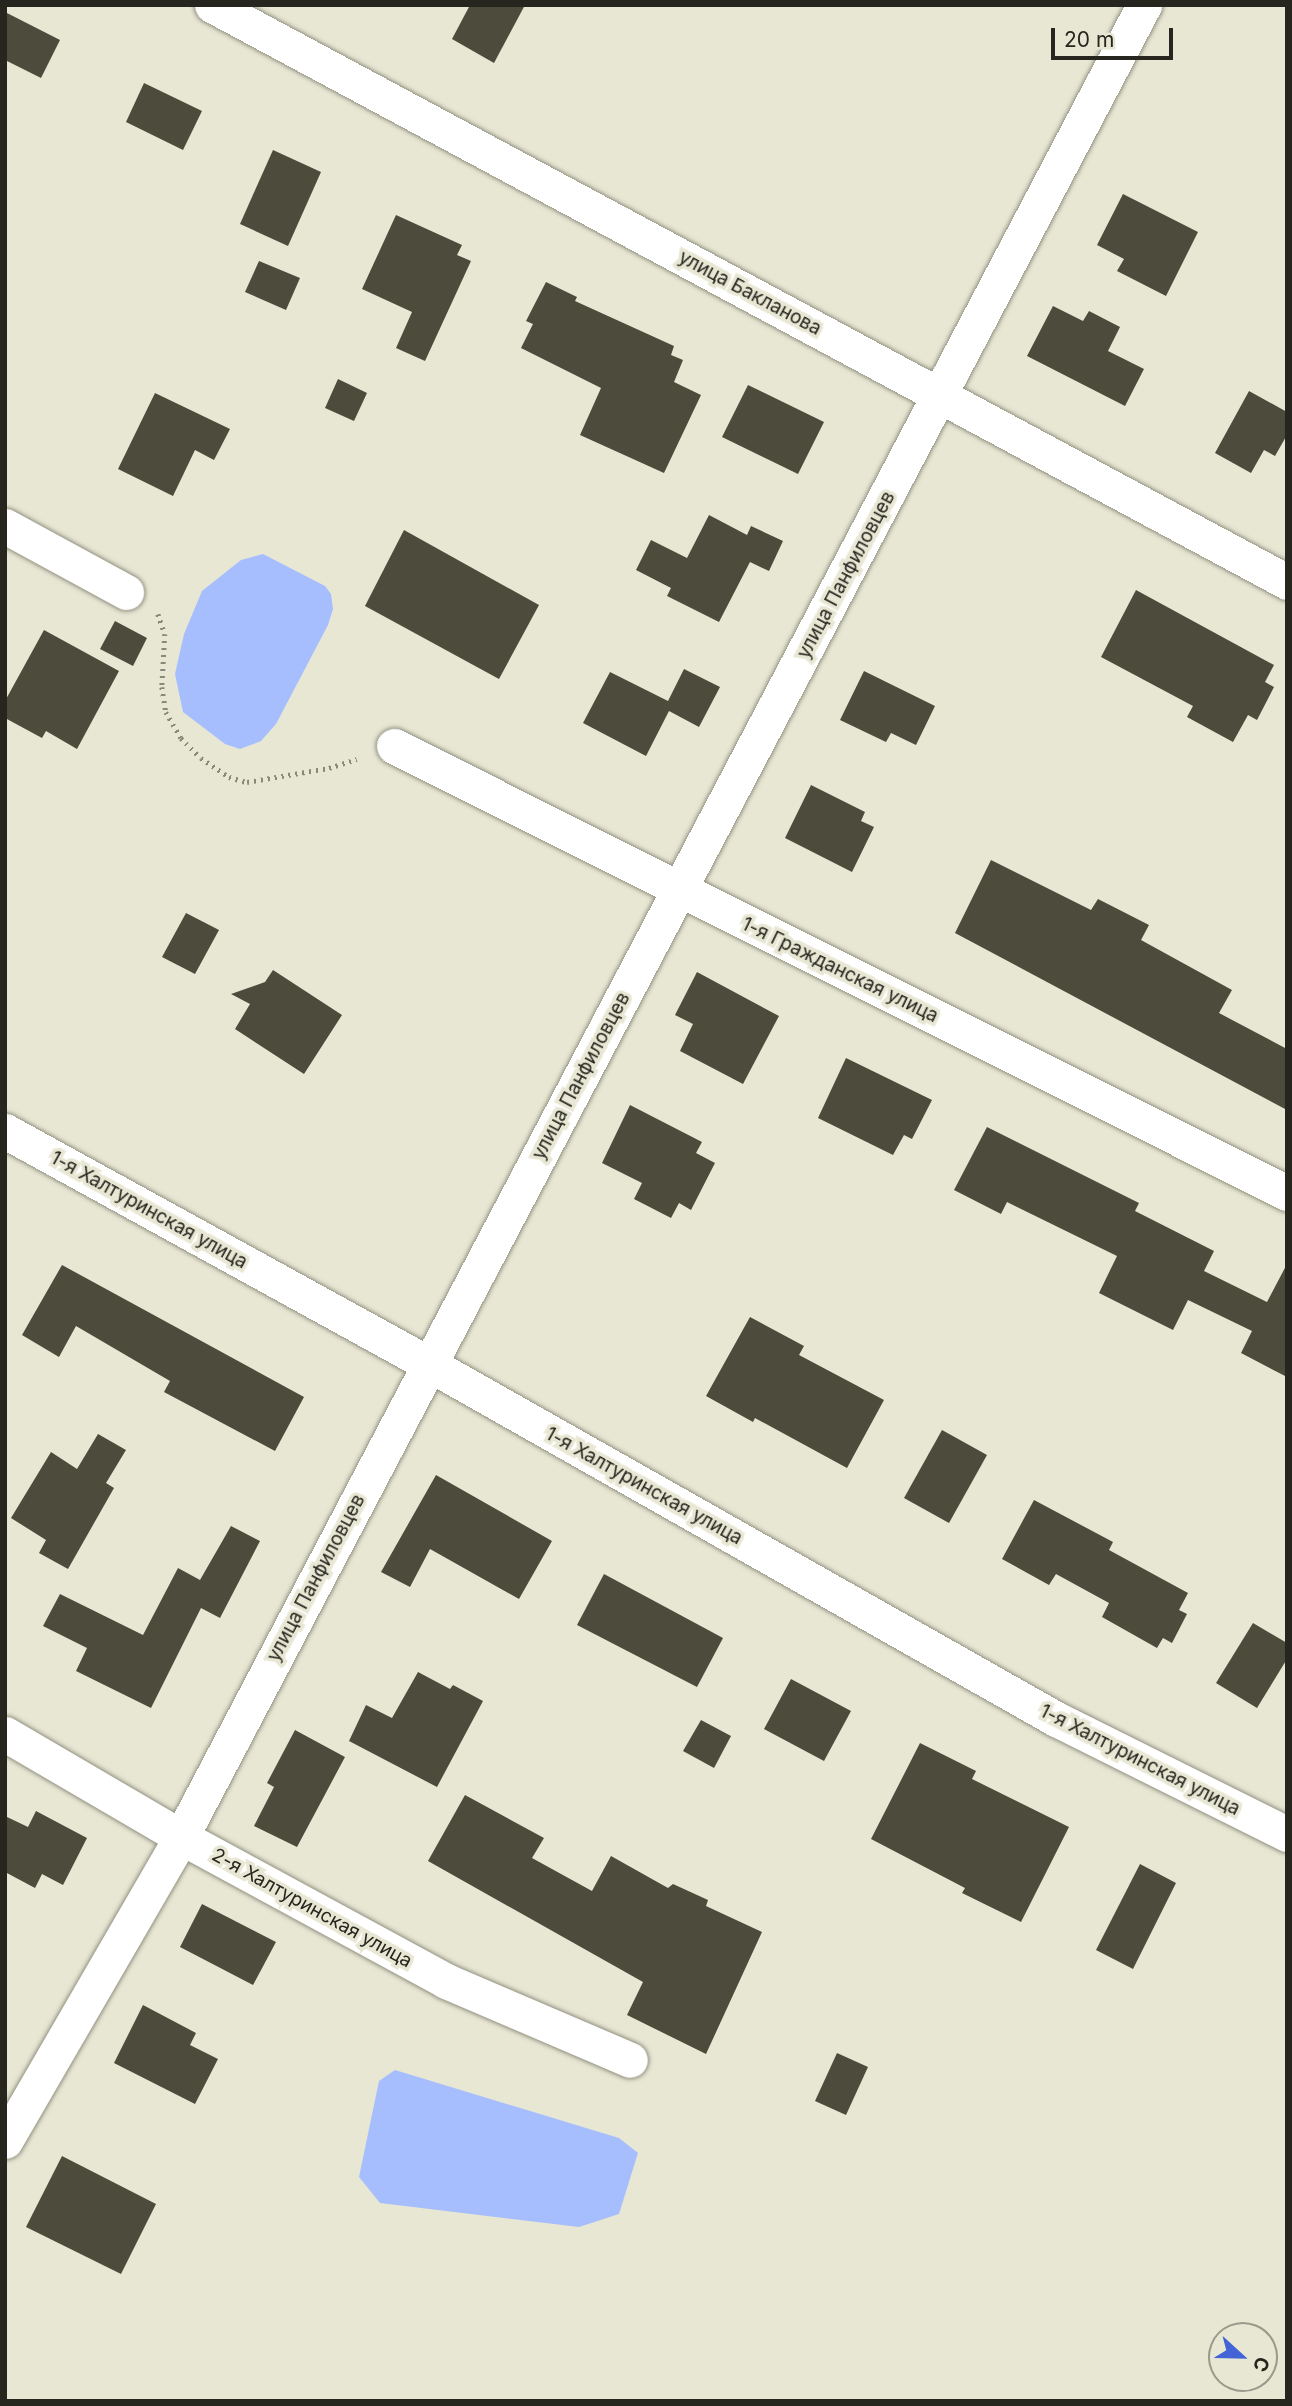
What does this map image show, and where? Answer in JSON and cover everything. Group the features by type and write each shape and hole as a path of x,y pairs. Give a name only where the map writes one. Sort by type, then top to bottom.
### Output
{"street":[{"name":"улица Бакланова","path":"212,5 1287,582"},
{"name":"улица Панфиловцев","path":"5,2141 181,1837 942,395 1144,5"},
{"path":"5,526 126,592"},
{"name":"1-я Гражданская улица","path":"394,746 1287,1193"},
{"name":"1-я Халтуринская улица","path":"5,1131 429,1364 1056,1719 1287,1834"},
{"name":"2-я Халтуринская улица","path":"5,1734 181,1837 446,1981 630,2060"}],"path":[{"path":"126,592 158,612 165,634 162,687 166,712 181,738 201,758 229,777 247,782 329,768 394,746"}],"water":[{"path":"263,554 325,586 331,594 333,609 328,625 276,724 261,741 240,749 225,744 183,712 175,674 184,634 202,591 241,560"},
{"path":"395,2070 619,2138 638,2153 619,2214 579,2227 380,2203 359,2177 379,2081"}],"building":[{"path":"470,5 525,5 494,63 452,39"},
{"path":"5,12 60,40 41,78 5,60"},
{"path":"144,83 202,111 183,150 126,122"},
{"path":"273,150 321,172 288,246 240,224"},
{"path":"1123,194 1198,232 1166,296 1117,271 1124,259 1097,245"},
{"path":"396,215 462,245 457,255 471,261 425,361 396,348 412,312 362,289"},
{"path":"259,261 300,278 286,310 245,292"},
{"path":"546,282 577,297 575,301 674,346 671,355 683,360 674,382 701,395 664,473 580,435 601,388 521,348 533,324 526,321"},
{"path":"1053,306 1083,321 1089,311 1120,327 1108,351 1144,369 1125,406 1027,356"},
{"path":"338,379 367,393 354,421 325,408"},
{"path":"748,385 824,422 798,474 722,437"},
{"path":"1249,391 1287,412 1287,435 1275,456 1264,450 1251,473 1215,453"},
{"path":"155,393 230,429 214,460 195,450 173,496 118,469"},
{"path":"709,515 747,535 751,526 783,541 769,571 750,562 719,622 667,596 671,588 636,570 651,540 687,558"},
{"path":"404,530 539,605 499,679 365,606"},
{"path":"1136,590 1274,665 1265,682 1274,687 1257,720 1248,715 1233,742 1187,717 1193,706 1101,657"},
{"path":"115,621 147,638 133,666 100,649"},
{"path":"44,630 119,671 77,749 46,731 42,738 5,718 5,701"},
{"path":"684,669 720,687 699,727 669,711 646,756 583,723 610,672 668,701"},
{"path":"864,671 935,706 916,745 891,733 886,742 840,720"},
{"path":"811,785 865,812 861,821 874,827 852,872 785,838"},
{"path":"991,860 1091,910 1098,899 1149,925 1141,940 1232,990 1219,1013 1287,1049 1287,1110 955,933"},
{"path":"186,913 219,930 195,974 162,957"},
{"path":"273,970 342,1015 304,1074 235,1029 250,1004 231,994 265,982"},
{"path":"697,972 779,1016 743,1084 680,1051 693,1024 675,1015"},
{"path":"846,1058 932,1100 912,1139 904,1135 893,1155 818,1118"},
{"path":"630,1105 702,1142 696,1153 715,1163 691,1210 679,1203 671,1218 634,1199 642,1183 602,1163"},
{"path":"987,1127 1139,1203 1135,1211 1214,1251 1204,1271 1267,1302 1287,1264 1287,1377 1241,1353 1252,1331 1188,1300 1173,1330 1099,1293 1117,1256 1007,1202 1001,1214 954,1190"},
{"path":"62,1265 304,1397 275,1451 164,1392 170,1381 76,1326 59,1357 22,1335"},
{"path":"750,1317 804,1346 799,1355 884,1400 847,1468 755,1418 753,1422 706,1396"},
{"path":"942,1430 987,1455 949,1523 904,1498"},
{"path":"98,1434 126,1450 106,1483 114,1488 68,1569 39,1553 46,1540 11,1518 51,1452 77,1469"},
{"path":"436,1475 552,1541 519,1599 430,1549 410,1587 381,1572"},
{"path":"1034,1500 1113,1542 1109,1550 1188,1593 1179,1610 1187,1614 1172,1643 1163,1638 1157,1648 1102,1617 1109,1603 1056,1574 1049,1585 1002,1559"},
{"path":"231,1526 260,1541 220,1618 201,1608 151,1708 76,1671 87,1648 43,1626 60,1594 143,1635 178,1568 200,1580"},
{"path":"604,1574 723,1638 697,1687 577,1625"},
{"path":"1253,1623 1287,1643 1287,1659 1257,1708 1216,1683"},
{"path":"418,1672 450,1689 453,1685 483,1701 437,1787 349,1741 366,1705 392,1718"},
{"path":"791,1679 851,1711 824,1761 764,1729"},
{"path":"701,1720 731,1736 714,1768 683,1751"},
{"path":"295,1730 345,1757 297,1847 254,1826 274,1787 267,1783"},
{"path":"920,1743 976,1771 972,1779 1069,1827 1021,1922 962,1893 965,1888 871,1839"},
{"path":"465,1795 544,1838 532,1858 592,1891 611,1856 668,1888 673,1884 708,1900 706,1906 762,1932 706,2054 627,2015 643,1982 428,1861"},
{"path":"36,1811 87,1838 63,1885 42,1874 35,1888 5,1872 5,1816 28,1827"},
{"path":"1140,1864 1176,1883 1133,1969 1096,1950"},
{"path":"202,1904 276,1942 253,1985 180,1947"},
{"path":"143,2005 196,2033 190,2045 218,2059 195,2104 114,2063"},
{"path":"837,2053 868,2067 846,2115 815,2101"},
{"path":"62,2156 156,2204 121,2274 26,2227"}]}
